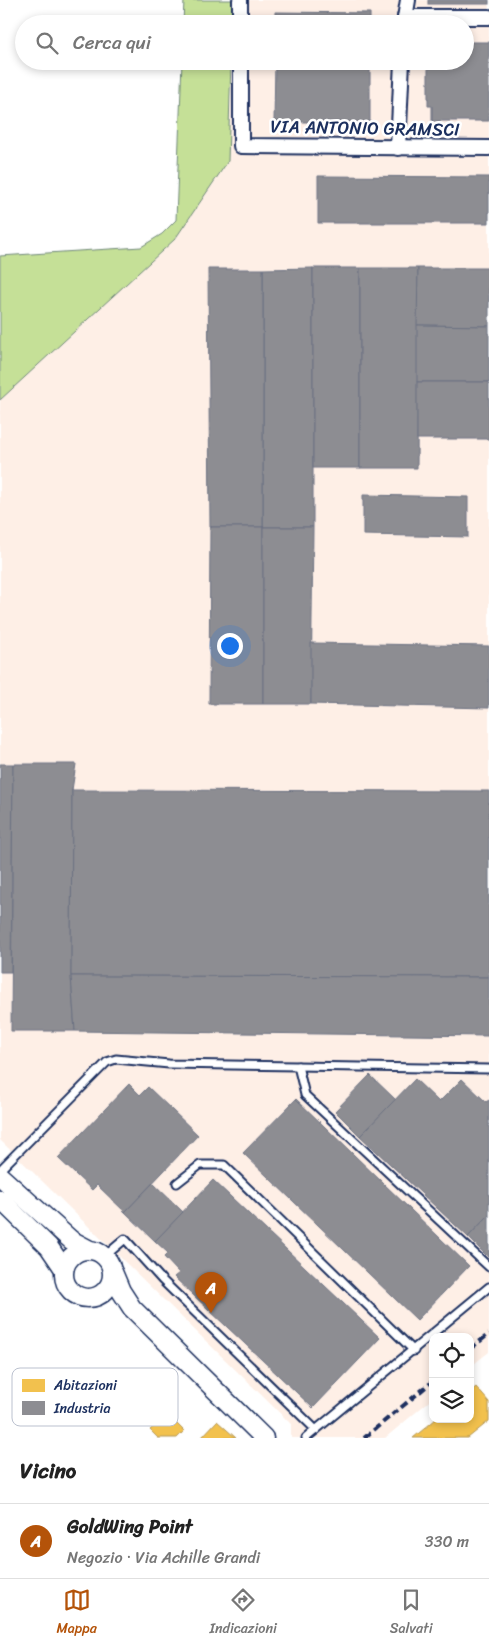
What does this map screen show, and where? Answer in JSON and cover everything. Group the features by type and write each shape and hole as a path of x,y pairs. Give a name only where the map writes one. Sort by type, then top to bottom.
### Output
{"street":[{"path":"240,0 240,15"},
{"path":"406,15 408,0"},
{"path":"474,18 489,18"},
{"name":"VIA ANTONIO GRAMSCI","path":"241,70 241,146 489,148"},
{"path":"398,148 402,70"},
{"path":"0,1176 70,1240 105,1256 111,1264 113,1272 132,1308 264,1438"},
{"path":"0,1199 49,1247 64,1269 65,1281 73,1293 81,1297 96,1297 132,1308"},
{"path":"64,1269 72,1254 88,1249"},
{"path":"96,1297 110,1286 113,1272"}],"lane":[{"path":"0,1170 107,1062 116,1059 169,1064 489,1069"},
{"path":"298,1066 304,1095 489,1267"},
{"path":"177,1183 200,1165 224,1165 414,1351"},
{"path":"105,1256 125,1239 162,1280 316,1430"},
{"path":"306,1438 414,1351 489,1286"}],"shaded area":[{"path":"234,0 489,0 489,1352 474,1364 474,1333 429,1333 429,1401 385,1438 291,1438 291,1424 0,1140 0,400 175,239 228,161 232,70 474,70 474,15 233,15"}],"green space":[{"path":"184,0 233,0 232,15 183,15"},
{"path":"182,70 231,70 228,161 175,239 0,400 0,256 141,247 162,234 176,220"}],"building: Abitazioni":[{"path":"476,1387 489,1402 489,1421 468,1438 413,1438 431,1423 474,1423 474,1389"},
{"path":"217,1421 236,1438 201,1438"},
{"path":"178,1425 184,1431 177,1438 158,1438 150,1430 154,1426"}],"building: Industria":[{"path":"428,0 489,0 489,4 428,4"},
{"path":"275,12 370,13 370,15 275,15"},
{"path":"474,42 489,42 489,121 432,121 432,106 428,106 428,70 474,70"},
{"path":"275,70 370,70 370,122 274,122"},
{"path":"318,176 489,177 489,223 318,223"},
{"path":"313,268 313,527 263,527 263,269"},
{"path":"313,268 360,268 360,468 313,468"},
{"path":"360,268 418,268 417,468 360,468"},
{"path":"418,268 489,268 489,326 417,325"},
{"path":"208,269 263,269 263,527 210,527"},
{"path":"417,325 489,326 489,382 417,382"},
{"path":"417,382 489,382 489,439 417,439"},
{"path":"363,495 468,497 468,537 363,535"},
{"path":"210,527 263,527 263,704 209,704"},
{"path":"263,527 313,527 311,704 263,704"},
{"path":"311,643 489,646 489,708 311,704"},
{"path":"0,764 13,764 11,972 0,972"},
{"path":"13,764 76,764 72,790 71,976 75,1031 11,1031"},
{"path":"72,790 489,791 489,977 71,976"},
{"path":"71,976 489,977 489,1036 75,1031"},
{"path":"370,1075 396,1100 360,1136 335,1111"},
{"path":"415,1079 439,1102 462,1079 486,1102 489,1100 489,1215 468,1237 360,1136"},
{"path":"129,1084 140,1095 148,1087 198,1135 125,1212 97,1185 92,1190 58,1158"},
{"path":"296,1099 469,1266 417,1320 243,1153"},
{"path":"213,1180 380,1338 313,1408 174,1277 179,1273 164,1257 168,1253 155,1241"},
{"path":"153,1183 183,1212 155,1241 125,1212"},
{"path":"489,1215 489,1258 468,1237"}],"railway":[{"path":"474,1346 489,1334"},
{"path":"364,1438 429,1384"}],"place":[{"name":"GoldWing Point","path":"211,1313"}]}
